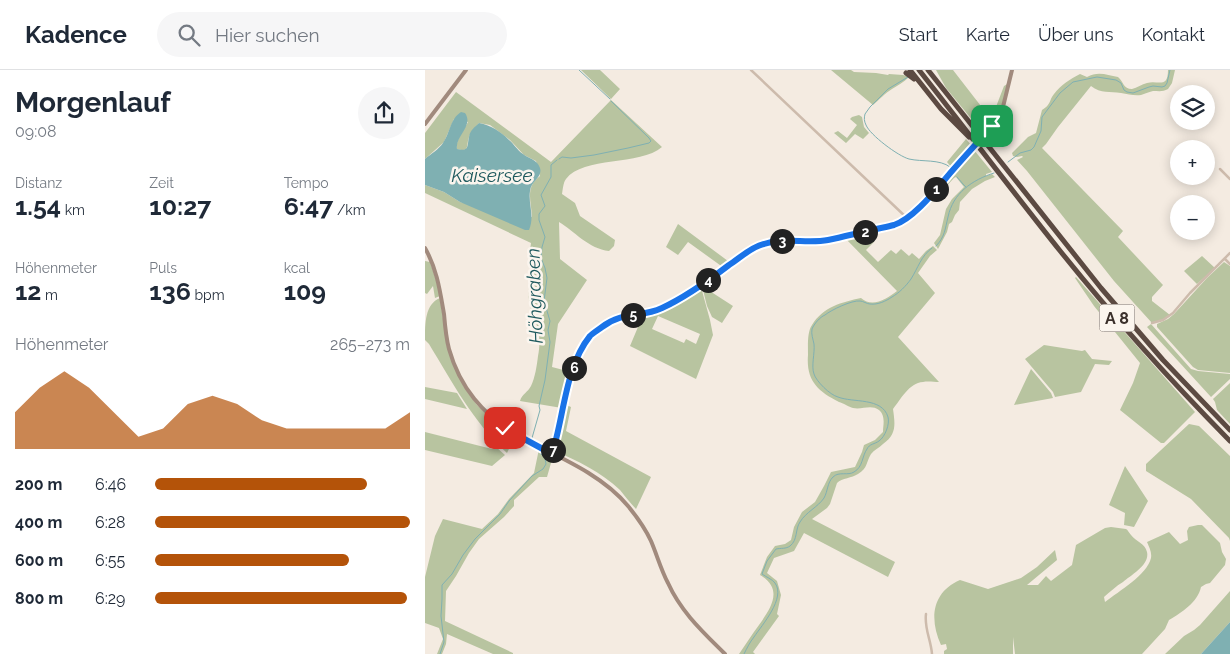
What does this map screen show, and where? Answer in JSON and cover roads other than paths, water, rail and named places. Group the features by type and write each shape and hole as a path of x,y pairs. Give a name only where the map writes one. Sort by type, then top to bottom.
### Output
{"highway":[{"name":"A 8","path":"919,70 1100,299 1157,364 1230,441"},
{"name":"A 8","path":"927,70 1101,288 1163,360 1230,430"},
{"path":"908,71 953,121 978,145"}],"street":[{"path":"425,124 466,70"},
{"path":"751,70 907,218"},
{"path":"552,454 567,388 573,371 585,344 604,325 613,319 623,316 646,313 665,307 763,244 783,241 826,241 895,225 907,218 923,204 987,131 1002,111 1013,70"},
{"path":"1220,169 1230,179"},
{"path":"425,248 432,260 438,280 449,347 456,368 465,386 479,405 490,416 517,435 597,478 627,504 647,533 668,583 683,610 725,654"},
{"path":"1152,323 1163,320 1173,313 1230,253"},
{"path":"1225,258 1230,264"},
{"path":"926,614 925,623 932,654"}],"water":[{"name":"Kaisersee","path":"461,112 465,113 467,122 457,144 457,149 466,149 470,132 479,123 488,125 499,132 525,156 539,165 540,174 532,184 530,191 531,225 529,230 525,230 460,202 444,192 425,185 425,159 441,145 452,122"},
{"path":"1230,622 1230,654 1201,654"}],"waterway":[{"name":"Höhgraben","path":"579,70 610,99"},
{"path":"1008,162 1020,153 1031,150 1034,147 1041,131 1042,117 1060,93 1073,82 1097,77 1116,80 1121,83 1124,90 1133,93 1153,86 1165,86 1170,70"},
{"path":"908,77 888,89 870,107 865,114 866,125 878,139 904,157 946,164 950,167"},
{"name":"Höhgraben","path":"559,159 562,157 571,158 594,155 651,141 611,101"},
{"name":"Höhgraben","path":"532,438 540,410 539,406 545,380 550,342 548,330 550,321 544,301 547,278 541,258 545,237 539,220 539,214 545,206 541,195 551,177 551,165 557,160"},
{"path":"936,246 943,236 954,201 959,194 978,179 994,173"},
{"path":"957,177 966,187"},
{"path":"744,654 772,611 777,596 778,589 775,583 762,574 767,561 776,549 787,548 793,544 800,522 824,498 831,479 835,475 852,473 857,470 868,447 881,439 888,427 888,417 880,406 835,396 827,391 817,380 813,371 814,344 812,329 821,317 842,306 856,301 876,304 895,295 909,282 922,258 932,248"},
{"name":"Höhgraben","path":"440,654 444,642 441,616 442,585 452,574 475,539 500,514 532,476 543,469 546,464 545,458 536,449"}]}
